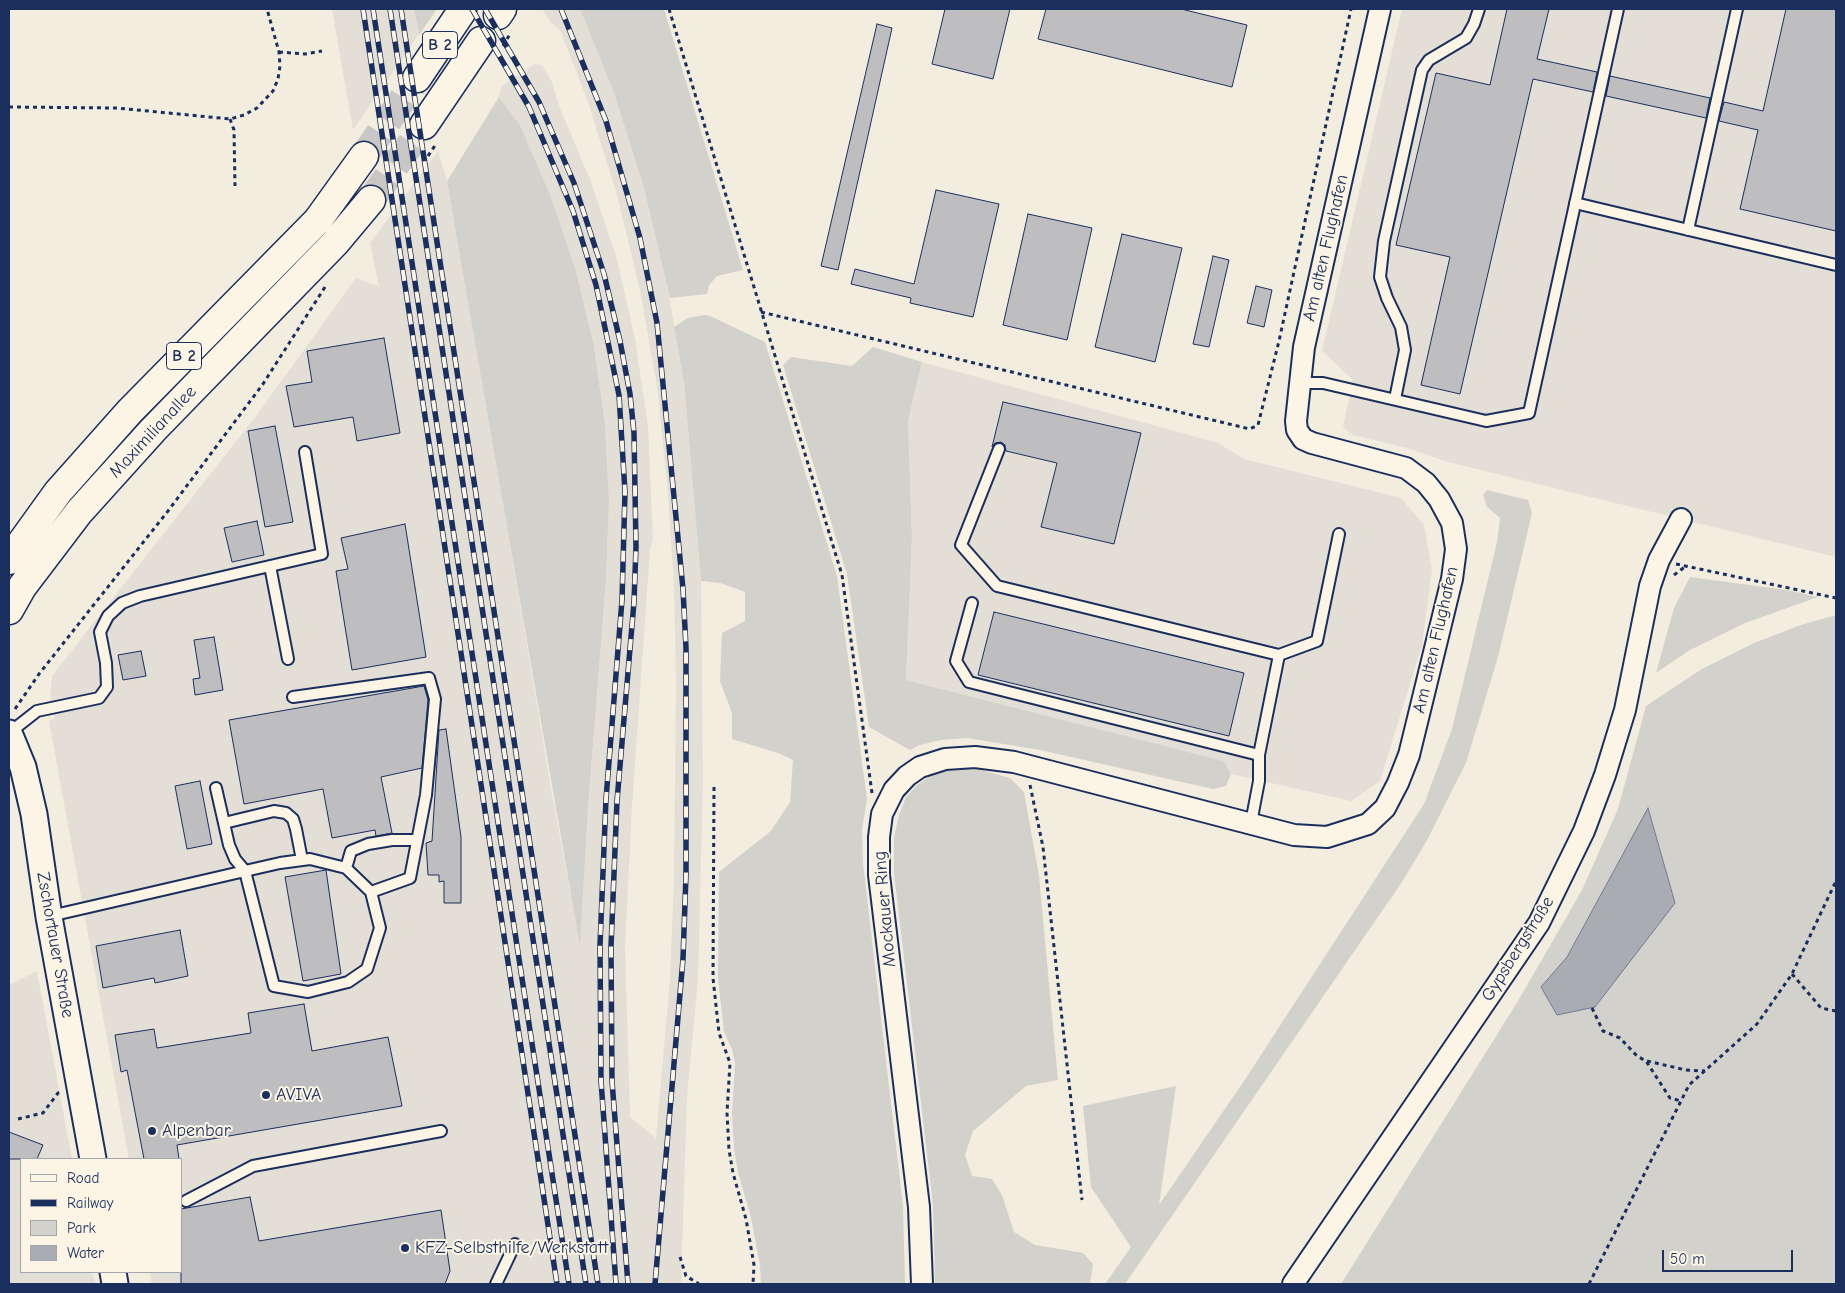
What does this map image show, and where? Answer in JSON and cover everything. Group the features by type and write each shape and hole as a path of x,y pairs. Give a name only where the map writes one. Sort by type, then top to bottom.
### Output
{"highway":[{"name":"B 2","path":"417,78 462,11"},
{"name":"B 2","path":"424,125 481,41"},
{"name":"B 2","path":"9,560 58,492 130,411 318,220 364,156"},
{"name":"Maximilianallee","path":"9,610 22,587 79,512 153,430 335,243 371,200"}],"street":[{"name":"Am alten Flughafen","path":"1251,823 1294,835 1327,837 1368,824 1384,808 1398,783 1409,755 1452,579 1456,549 1452,522 1439,499 1426,482 1406,468 1303,439 1297,430 1299,383 1304,346 1380,9"},
{"name":"Gypsbergstraße","path":"1293,1284 1539,923 1584,831 1605,775 1625,710 1650,586 1659,560 1682,519"},
{"name":"Zschortauer Straße","path":"10,726 23,767 34,814 49,917 93,1158"},
{"name":"Mockauer Ring","path":"922,1284 919,1207 879,875 879,837 882,814 894,790 907,776 920,767 945,759 975,757 1014,762 1251,823"}],"lane":[{"path":"1395,400 1405,350 1401,327 1386,298 1380,277 1384,241 1422,70 1429,60 1466,38 1474,24 1479,9"},
{"path":"1299,383 1323,383 1486,421 1529,413 1618,9"},
{"path":"1688,230 1737,9"},
{"path":"1575,203 1836,265"},
{"path":"998,449 961,545 997,586 1279,655 1317,641 1339,534"},
{"path":"10,726 36,711 99,698 107,687 106,663 100,632 108,616 122,603 140,596 322,554 305,452"},
{"path":"270,566 288,658"},
{"path":"972,603 956,660 968,682 1259,754"},
{"path":"1251,823 1259,781 1259,754 1279,655"},
{"path":"293,697 429,678 435,699 426,795 410,878 371,892"},
{"path":"49,917 245,871 310,858 346,868 371,892 380,928 367,969 348,982 308,992 274,986 245,871 235,859 216,788"},
{"path":"224,823 274,811 286,813 293,819 302,860"},
{"path":"346,868 351,851 368,844 392,840 417,840"},
{"path":"186,1201 253,1166 441,1131"},
{"path":"496,1284 515,1244"}],"path":[{"path":"9,107 117,108 230,119 257,108 273,91 280,66 279,52 267,9"},
{"path":"669,9 842,575 872,797 882,814"},
{"path":"761,312 1250,429 1258,425 1279,340 1351,9"},
{"path":"279,52 305,54 322,51"},
{"path":"230,119 234,130 236,186"},
{"path":"10,726 39,674 168,511 263,384 327,283"},
{"path":"1659,560 1836,598"},
{"path":"1014,762 1030,785 1044,847 1082,1200"},
{"path":"714,787 713,978 719,1033 730,1063 727,1113 729,1150 733,1173 746,1219 754,1265 753,1284"},
{"path":"1589,1284 1689,1085 1757,1024 1792,974 1836,881"},
{"path":"1792,974 1821,1008 1836,1011"},
{"path":"1592,1008 1603,1031 1620,1038 1637,1056 1646,1061 1686,1070 1705,1071"},
{"path":"1646,1061 1670,1098 1681,1101"},
{"path":"18,1119 43,1113 58,1093 80,1090"},
{"path":"680,1257 686,1276 699,1284"}],"shaded area":[{"path":"332,9 414,9 419,34 353,130"},
{"path":"542,9 580,9 614,93 644,188 667,284 684,382 701,581 703,780 698,980 687,1096 681,1284 152,1284 149,1273 182,1273 182,1158 129,1158 49,721 55,718 50,697 52,676 259,412 356,278 379,287 370,243 438,151 447,181 469,299 552,794 580,943 588,808 606,580 609,502 605,424 594,346 576,271 551,197 520,125 499,97 501,87 534,64 542,65 552,82 559,106 591,182 617,259 635,339 648,426 653,540 650,549 632,806 625,947 630,1117 656,1138 670,979 674,879 676,686 674,582 667,483 657,386 640,290 617,195 588,102 560,30 550,22"},
{"path":"1402,9 1836,9 1836,557 1448,462 1407,448 1353,435 1343,427 1353,380 1322,351"},
{"path":"922,362 1218,443 1244,459 1401,498 1424,525 1432,570 1422,645 1380,781 1351,801 1231,774 1224,761 906,680 912,537 908,421"},
{"path":"37,971 72,1158 20,1158 20,1273 92,1273 95,1284 9,1284 9,985"}],"green space":[{"path":"414,9 437,9 419,35 419,34"},
{"path":"580,9 664,9 743,270 717,276 709,285 707,294 670,298 644,188 614,93"},
{"path":"499,97 520,125 551,197 576,271 594,346 605,424 609,502 606,580 588,808 580,946 447,181"},
{"path":"704,315 710,316 765,342 837,576 867,799 862,830 863,863 903,1206 905,1284 761,1284 760,1265 751,1218 738,1172 734,1149 732,1113 735,1063 732,1049 724,1032 718,978 719,872 771,831 790,802 793,760 781,754 732,739 732,713 720,681 722,633 745,621 745,592 720,583 701,581 684,382 674,327 688,318"},
{"path":"873,347 922,362 908,421 912,537 906,680 1224,761 1231,774 1226,786 1213,789 1040,750 967,738 941,740 920,745 910,750 869,727 847,574 783,365 791,357 852,366"},
{"path":"1487,490 1528,500 1532,513 1498,657 1466,763 1426,842 1402,882 1125,1284 1105,1284 1131,1247 1091,1187 1083,1106 1176,1086 1159,1205 1244,1081 1424,804 1452,729 1497,542 1500,518 1487,507 1483,495"},
{"path":"1690,577 1787,590 1818,597 1745,623 1690,650 1656,673 1674,608"},
{"path":"1836,615 1836,1284 1341,1284 1518,1001 1582,890 1618,809 1646,706 1702,669 1754,643 1801,625","holes":["1648,809 1557,1015 1541,987 1567,957"]},
{"path":"971,767 1010,778 1024,792 1039,876 1058,1080 1026,1086 973,1131 965,1155 972,1176 992,1179 1002,1195 1014,1232 1035,1245 1083,1253 1093,1264 1090,1284 935,1284 933,1205 894,873 894,837 899,815 906,797 917,785 930,776 949,769"}],"water":[{"path":"1648,808 1675,903 1595,1007 1557,1015 1541,987 1567,957"}],"building":[{"path":"945,9 1010,9 993,79 932,64"},
{"path":"1046,9 1181,9 1247,25 1232,87 1038,39"},
{"path":"1507,9 1549,9 1537,59 1597,72 1593,92 1533,79 1460,394 1421,385 1450,257 1396,245 1436,73 1490,85"},
{"path":"1786,9 1836,9 1836,231 1740,209 1758,130 1719,121 1724,102 1763,111"},
{"path":"877,24 892,28 838,270 821,266"},
{"path":"1610,76 1710,98 1706,118 1606,96"},
{"path":"936,190 999,204 973,317 910,303 911,298 851,284 855,269 914,284"},
{"path":"1028,214 1092,228 1067,340 1003,325"},
{"path":"1122,234 1182,248 1155,362 1095,347"},
{"path":"1213,256 1229,260 1209,347 1193,344"},
{"path":"1256,286 1272,290 1264,327 1247,323"},
{"path":"384,338 400,433 357,441 353,417 294,427 286,386 312,382 307,351"},
{"path":"1003,402 1141,433 1114,544 1041,527 1057,463 1006,451 1005,445 1001,442 995,443 992,447"},
{"path":"275,426 293,522 265,527 248,431"},
{"path":"257,521 264,555 232,562 224,528"},
{"path":"405,524 426,657 352,670 336,571 348,569 341,538"},
{"path":"994,612 1244,673 1229,736 978,675"},
{"path":"214,637 223,690 195,695 193,679 200,678 194,640"},
{"path":"141,651 146,676 123,680 118,655"},
{"path":"424,686 428,700 422,768 381,777 392,833 376,836 375,830 332,838 323,789 244,804 229,720"},
{"path":"446,729 461,837 461,903 444,903 444,881 439,882 439,875 428,875 426,843 432,841 439,730"},
{"path":"200,781 212,844 187,849 175,786"},
{"path":"326,870 341,974 303,981 285,877"},
{"path":"180,930 188,976 155,983 154,978 103,988 96,946"},
{"name":"AVIVA","path":"304,1004 312,1051 388,1037 402,1106 177,1145 179,1158 144,1158 127,1070 121,1072 115,1035 154,1029 157,1048 251,1033 248,1013"},
{"path":"9,1132 43,1145 37,1158 9,1159"},
{"path":"250,1197 259,1241 441,1210 450,1271 445,1284 181,1284 182,1209"}],"tunnel":[{"path":"364,156 417,78"},
{"path":"371,200 424,125"}],"railway":[{"path":"363,9 557,1284"},
{"path":"373,9 569,1284"},
{"path":"390,9 586,1284"},
{"path":"401,9 598,1284"},
{"path":"472,9 529,107 573,211 596,285 619,395 625,492 622,600 606,799 600,945 601,1081 616,1284"},
{"path":"485,9 539,102 574,183 604,274 630,394 634,433 636,547 634,602 617,801 611,947 612,1081 628,1284"},
{"path":"561,9 606,121 640,238 657,323 683,589 686,648 686,875 683,959 655,1284"}],"place":[{"name":"AVIVA","path":"266,1095"},
{"name":"Alpenbar","path":"152,1131"},
{"name":"KFZ-Selbsthilfe/Werkstatt","path":"405,1248"}]}
